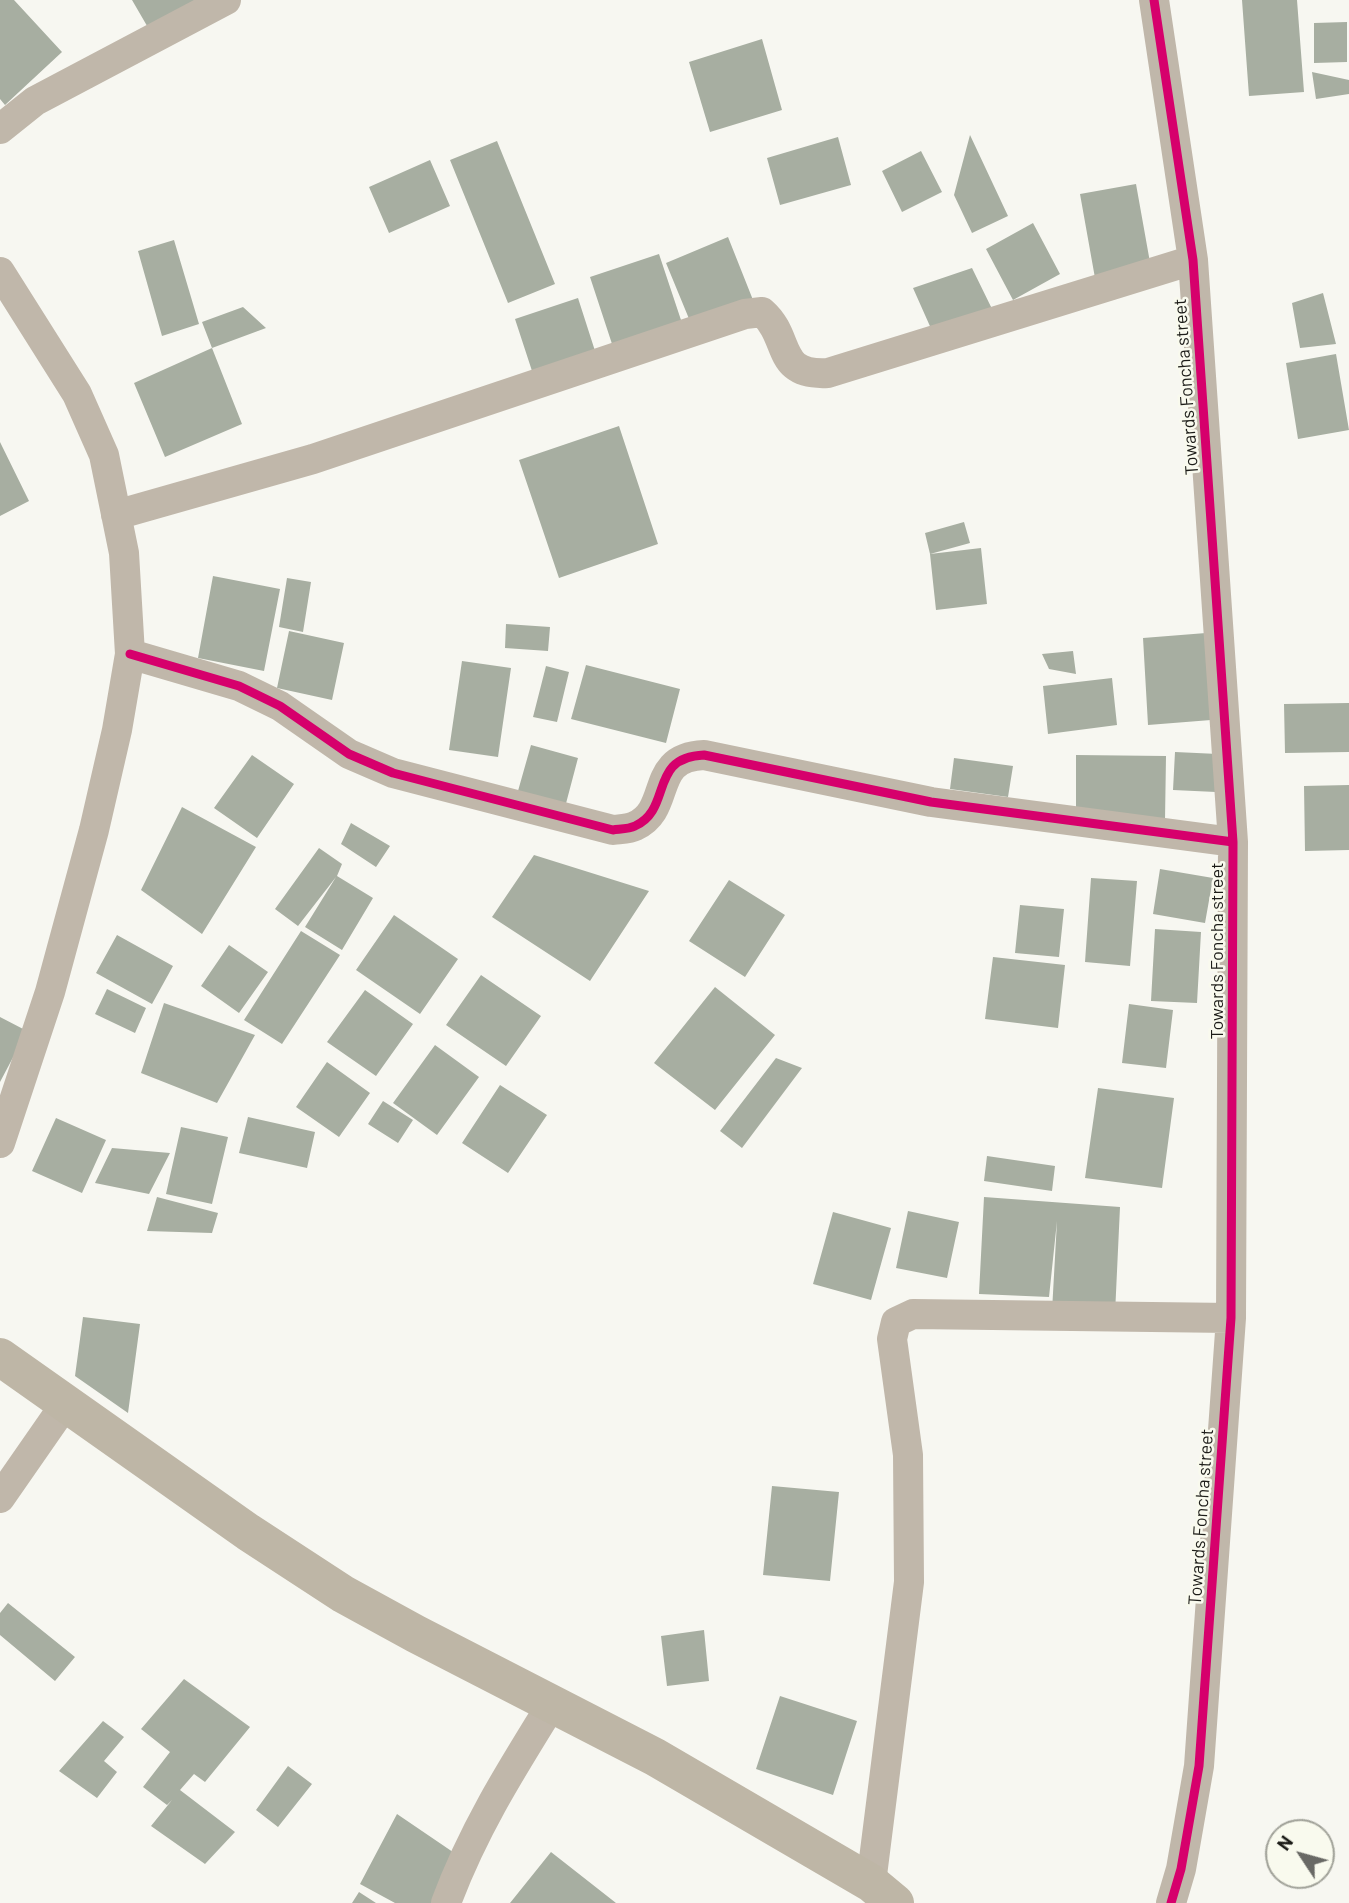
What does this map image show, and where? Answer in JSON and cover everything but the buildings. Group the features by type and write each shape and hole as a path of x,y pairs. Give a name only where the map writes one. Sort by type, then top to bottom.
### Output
{"street":[{"path":"0,129 35,100 226,0"},
{"name":"Towards Foncha street","path":"1154,0 1193,260 1233,842 1231,1318 1199,1766 1181,1869 1171,1903"},
{"path":"116,514 313,459 745,314 762,312 772,320 791,364 807,374 828,373 1193,260"},
{"path":"0,272 77,394 104,455 124,553 130,654 117,730 94,830 50,992 0,1143"},
{"path":"130,654 239,685 280,706 349,754 393,773 444,789 613,830 636,826 654,808 672,766 685,755 704,755 931,802 1233,842"},
{"path":"0,1357 248,1532 344,1594 656,1757 883,1893 909,1582 908,1455 892,1339 896,1322 913,1314 1231,1318"},
{"path":"0,1498 66,1404"},
{"path":"446,1903 478,1826 552,1704"}],"cycle path":[{"path":"1154,0 1193,260 1233,842 1231,1318 1199,1766 1181,1869 1171,1903"},
{"path":"130,654 239,686 280,706 349,754 393,773 613,830 633,827 647,818 675,765 687,758 704,755 931,802 1233,842"}]}
